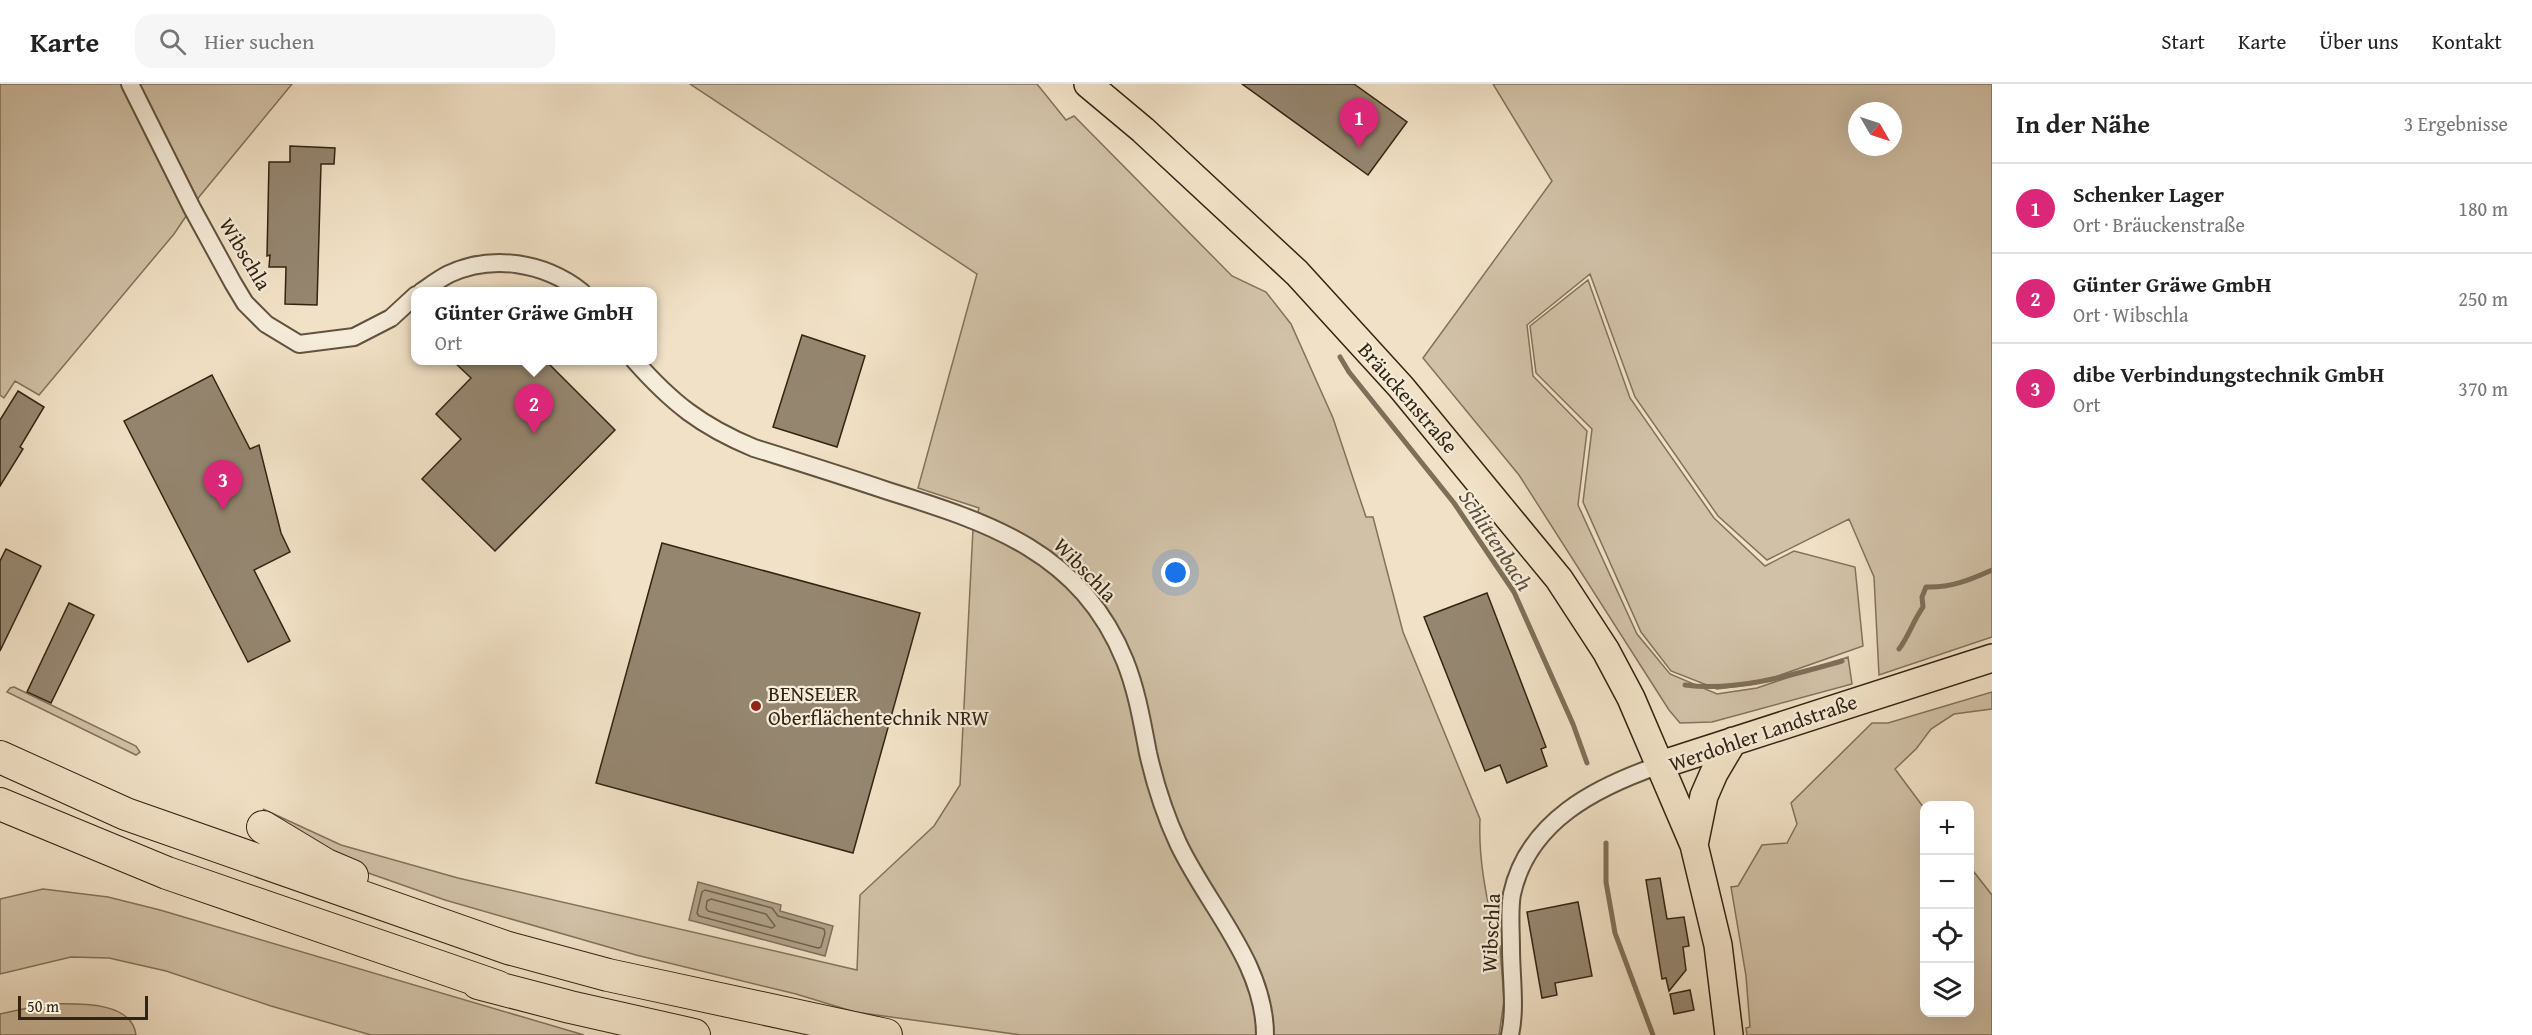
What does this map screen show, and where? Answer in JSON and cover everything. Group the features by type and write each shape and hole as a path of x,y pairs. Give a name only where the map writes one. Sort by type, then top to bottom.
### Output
{"highway":[{"path":"0,757 126,814 508,948 608,975 886,1035"},
{"path":"0,804 167,873 498,987"},
{"path":"263,827 326,865 508,948"},
{"path":"225,916 297,940 375,960 498,987 570,1007 694,1035"}],"main road":[{"name":"Bräuckenstraße","path":"1088,84 1143,130 1297,273 1401,387 1559,579 1611,660 1632,698 1660,765"},
{"name":"Werdohler Landstraße","path":"1729,1035 1718,945 1694,845 1660,765 1992,658"},
{"path":"1694,845 1704,796 1714,773 1733,741"}],"street":[{"name":"Wibschla","path":"130,84 192,208 233,283 245,303 266,324 299,344 354,337 391,318 411,300"},
{"path":"428,287 447,275 466,268 500,262 537,268 554,274 575,287"},
{"name":"Wibschla","path":"639,365 676,404 725,436 957,513 1006,533 1049,560 1084,595 1104,622 1125,660 1135,690 1149,755 1168,819 1198,884 1250,970 1262,1006 1265,1035"},
{"name":"Wibschla","path":"1510,1035 1512,895 1521,867 1537,840 1550,824 1585,799 1617,782 1660,765"}],"shaded area":[{"path":"0,84 292,84 199,197 174,234 39,395 15,381 4,398 0,395"},
{"path":"690,84 1037,84 1066,120 1074,116 1232,276 1266,292 1291,324 1333,418 1366,517 1373,517 1403,632 1480,819 1484,883 1497,946 1500,946 1504,1001 1499,1035 1021,1035 855,1012 796,994 636,955 445,900 340,863 276,823 263,809 341,845 458,878 857,970 860,895 934,826 960,785 973,529 979,508 918,488 977,274"},
{"path":"1493,84 1992,84 1992,637 1879,675 1874,577 1849,519 1767,560 1718,516 1635,397 1590,274 1527,325 1533,376 1587,431 1578,505 1637,634 1670,674 1717,694 1757,688 1848,657 1852,684 1712,722 1680,723 1669,710 1519,475 1423,358 1552,181"},
{"path":"1588,280 1630,398 1714,518 1765,566 1794,551 1855,567 1863,646 1755,684 1717,689 1671,671 1641,632 1583,502 1592,429 1536,373 1530,326"},
{"path":"14,687 136,746 140,752 136,755 7,692"},
{"path":"1992,692 1992,709 1954,714 1931,729 1916,749 1895,769 1920,803 1920,1017 1974,1017 1974,872 1992,895 1992,1035 1747,1035 1746,1028 1750,1027 1746,976 1731,887 1738,886 1762,845 1787,843 1797,824 1791,803 1872,723 1888,723"},
{"path":"43,889 108,897 160,910 584,1035 371,1035 271,1006 166,971 109,958 71,957 0,974 0,899"},
{"path":"46,1004 85,1004 113,1009 132,1023 136,1035 0,1035 0,1014"}],"water":[{"path":"698,882 781,905 780,911 833,926 825,956 689,920"}],"building":[{"path":"1242,84 1354,84 1407,122 1368,175"},
{"path":"290,146 335,148 334,164 321,164 317,305 285,304 286,267 269,267 270,255 267,256 269,162 290,162"},
{"path":"802,335 865,356 837,447 773,427"},
{"path":"457,365 550,365 615,430 495,551 422,479 461,439 436,414 471,378"},
{"path":"212,375 250,449 259,445 281,533 290,552 254,570 290,641 248,662 124,421"},
{"path":"18,391 44,407 20,447 23,449 0,486 0,420"},
{"name":"BENSELER Oberflächentechnik NRW","path":"662,543 920,613 853,853 596,783"},
{"path":"6,549 41,566 0,651 0,561"},
{"path":"1487,593 1546,747 1541,749 1547,766 1507,783 1500,765 1485,771 1424,617"},
{"path":"69,603 94,615 51,703 27,692"},
{"path":"1660,878 1667,919 1684,917 1689,946 1683,947 1686,970 1669,991 1666,978 1662,979 1646,880"},
{"path":"1578,902 1592,976 1555,983 1557,995 1542,998 1527,912"},
{"path":"1690,990 1694,1010 1674,1014 1670,994"}],"waterway":[{"name":"Schlittenbach","path":"1340,357 1349,372 1454,503 1514,592 1573,724 1587,763"},
{"path":"1899,649 1923,607 1922,597 1926,587 1960,583 1992,570"},
{"path":"1685,685 1705,687 1764,681 1842,661"},
{"name":"Schlittenbach","path":"1606,843 1606,882 1615,933 1653,1035"}],"place":[{"name":"Schenker Lager","path":"1359,148"},
{"name":"Günter Gräwe GmbH","path":"534,434"},
{"name":"dibe Verbindungstechnik GmbH","path":"223,510"},
{"name":"BENSELER Oberflächentechnik NRW","path":"756,706"}]}
